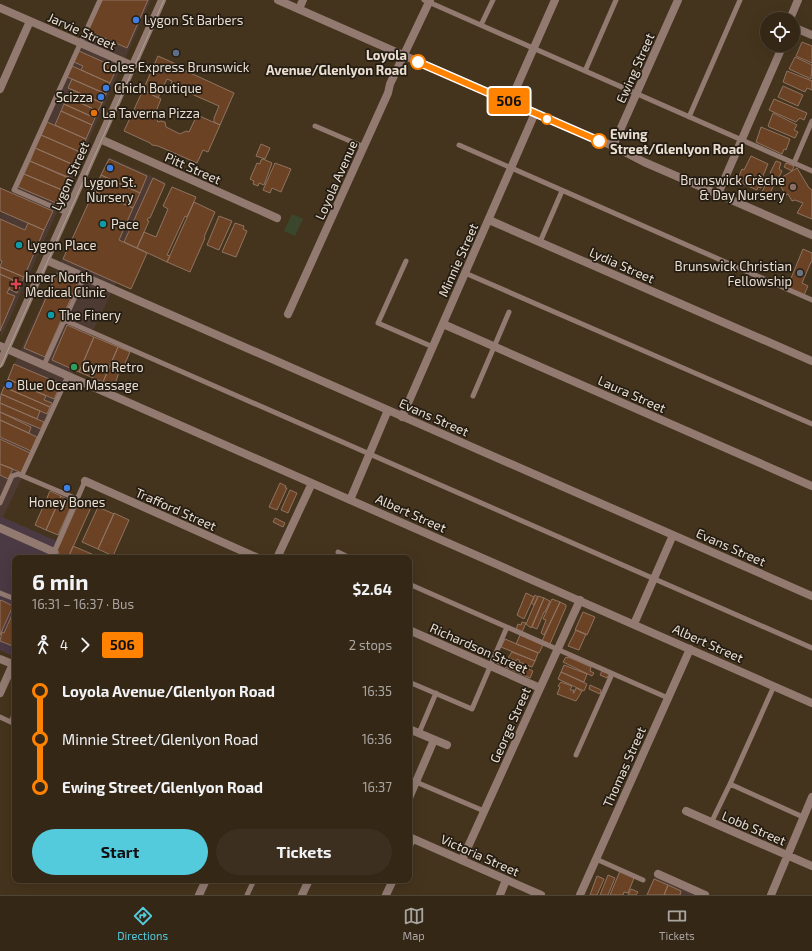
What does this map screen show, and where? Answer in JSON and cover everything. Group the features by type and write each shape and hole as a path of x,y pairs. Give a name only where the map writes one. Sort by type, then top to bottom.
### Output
{"street":[{"name":"Lygon Street","path":"0,363 3,347 46,260 162,0"},
{"path":"278,0 613,146 644,162 812,235"},
{"path":"299,9 303,0"},
{"path":"510,102 555,0"},
{"name":"Ewing Street","path":"613,146 678,0"},
{"path":"793,12 798,0"},
{"name":"Loyola Avenue","path":"288,314 408,49 428,1"},
{"name":"Jarvie Street","path":"0,8 133,66"},
{"path":"0,89 30,21"},
{"path":"800,30 812,35"},
{"path":"718,194 780,52"},
{"name":"Minnie Street","path":"402,416 535,113"},
{"name":"Pitt Street","path":"100,139 277,218"},
{"name":"Lydia Street","path":"488,220 812,361"},
{"name":"Evans Street","path":"46,260 812,596"},
{"name":"Laura Street","path":"443,324 812,486"},
{"name":"Albert Street","path":"3,347 812,703"},
{"path":"350,500 388,410"},
{"name":"Trafford Street","path":"85,481 251,555"},
{"path":"278,555 312,483"},
{"path":"0,528 54,552"},
{"path":"634,624 673,535"},
{"name":"George Street","path":"462,860 580,600"},
{"name":"Richardson Street","path":"412,631 540,688"},
{"name":"Thomas Street","path":"580,895 690,649"},
{"path":"0,659 12,664"},
{"path":"0,693 12,669"},
{"path":"412,730 447,745"},
{"path":"412,780 434,740"},
{"path":"771,895 812,797"},
{"name":"Lobb Street","path":"686,812 812,866"},
{"name":"Victoria Street","path":"412,841 462,860 541,895"},
{"path":"658,874 705,895"},
{"path":"500,895 506,880"},
{"path":"199,895 205,883"},
{"path":"302,895 307,883"},
{"path":"386,895 392,883"}],"lane":[{"path":"67,213 14,190 100,0"},
{"path":"481,25 493,0"},
{"path":"585,71 616,0"},
{"path":"689,117 740,0"},
{"path":"428,1 812,171"},
{"path":"794,163 812,121"},
{"path":"315,126 364,147"},
{"path":"458,145 812,300"},
{"path":"540,242 562,191"},
{"path":"406,261 378,323 433,347"},
{"path":"465,272 812,424"},
{"path":"44,365 84,277"},
{"path":"473,396 509,312"},
{"path":"64,320 812,648"},
{"path":"22,475 68,376"},
{"path":"0,503 12,476 18,474 77,499"},
{"path":"54,552 85,481"},
{"path":"338,552 344,555"},
{"path":"412,585 668,698"},
{"path":"0,593 12,598"},
{"path":"412,683 472,709 507,627"},
{"path":"576,755 612,674"},
{"path":"711,823 774,686"},
{"path":"419,733 436,694"},
{"path":"0,717 12,723"},
{"path":"412,780 484,811"},
{"path":"730,784 803,817"},
{"path":"596,859 643,880"},
{"path":"247,895 253,883"}],"shaded area":[{"path":"100,0 151,0 1,338 0,188 13,193"},
{"path":"109,157 165,182 3,517 0,516 0,395"},
{"path":"0,516 88,555 12,555 12,656 0,650"},
{"path":"655,876 698,895 647,895"}],"green space":[{"path":"292,214 303,219 295,236 284,231"}],"building":[{"path":"102,0 148,0 127,48 88,31"},
{"path":"802,42 812,46 812,63 796,56 798,52 800,52"},
{"path":"79,51 117,68 110,83 81,70 83,66 74,62"},
{"path":"158,56 176,64 175,66 234,93 220,125 214,122 219,106 171,85 172,81 167,79 158,98 143,90"},
{"path":"795,57 812,65 811,79 789,69"},
{"path":"72,66 110,83 106,94 67,77"},
{"path":"787,71 812,81 812,90 807,88 805,92 783,82"},
{"path":"72,79 106,94 102,103 68,88"},
{"path":"783,86 803,95 798,106 778,97"},
{"path":"71,89 102,103 98,111 68,97"},
{"path":"143,90 161,99 154,116 158,122 165,122 166,127 180,134 186,131 189,132 197,115 220,125 208,152 203,150 197,163 158,146 152,145 124,131"},
{"path":"67,97 98,111 95,118 64,104"},
{"path":"774,99 807,113 804,120 800,118 796,122 769,110"},
{"path":"64,104 95,118 92,125 61,111"},
{"path":"61,111 92,125 86,139 55,125"},
{"path":"773,113 797,125 794,130 798,132 795,138 768,126"},
{"path":"47,122 86,139 80,152 41,135"},
{"path":"761,127 790,139 786,150 784,149 782,154 756,142"},
{"path":"41,135 80,152 74,165 35,148"},
{"path":"261,144 270,148 265,159 256,156"},
{"path":"35,148 74,165 68,178 30,161"},
{"path":"751,156 768,164 762,178 765,179 761,188 758,187 757,190 739,182 741,179 738,178"},
{"path":"109,159 147,176 140,193 101,175"},
{"path":"263,159 272,163 264,185 259,183 258,186 253,184 254,181 250,179 257,163 260,164 261,160"},
{"path":"30,161 68,177 62,190 24,174"},
{"path":"776,161 781,163 779,169 782,171 770,193 769,192 767,195 762,192 767,181 771,183 773,179 770,177 770,173"},
{"path":"275,163 291,169 281,192 272,188 270,193 263,190"},
{"path":"786,163 794,166 792,171 784,167"},
{"path":"797,168 809,188 812,190 812,219 797,213 803,203 795,200 792,201 788,194 786,195 778,182 780,181 779,179"},
{"path":"24,174 62,190 56,203 18,187"},
{"path":"101,175 140,193 133,208 94,191"},
{"path":"153,178 165,184 150,218 147,220 149,221 137,248 124,242"},
{"path":"172,187 196,197 187,217 185,216 167,255 170,256 167,262 137,248 144,232 156,237 168,209 163,206"},
{"path":"0,188 53,211 44,230 0,211"},
{"name":"Pace","path":"94,191 133,208 119,240 147,253 131,289 63,259"},
{"path":"194,202 215,212 190,272 167,262"},
{"path":"219,216 232,221 219,250 207,245"},
{"name":"Lygon Place","path":"0,219 25,230 28,223 44,230 24,277 0,267 2,261 0,260"},
{"path":"235,223 244,226 243,229 247,231 236,257 222,252"},
{"name":"Brunswick Christian Fellowship","path":"803,249 812,253 812,262 802,283 808,286 804,295 787,288"},
{"path":"0,267 24,277 17,293 9,289 13,280 0,274"},
{"name":"The Finery","path":"57,273 78,282 45,357 24,348"},
{"path":"0,274 13,280 7,293 15,296 0,331"},
{"path":"67,325 94,337 79,372 52,360"},
{"path":"94,337 118,347 103,382 79,372"},
{"path":"118,347 130,352 122,370 120,369 114,387 103,382"},
{"path":"14,364 61,384 54,399 8,379"},
{"path":"8,379 46,396 44,400 52,403 50,407 4,387"},
{"path":"4,387 50,407 47,414 1,394"},
{"path":"1,394 40,411 37,419 0,403"},
{"path":"0,403 44,422 41,429 0,412"},
{"path":"0,412 31,427 29,433 0,420"},
{"path":"0,420 37,437 31,451 0,437"},
{"path":"0,439 30,453 22,473 0,464"},
{"path":"0,464 13,469 8,479 0,475"},
{"path":"280,483 287,488 277,510 269,507"},
{"path":"290,490 297,493 288,513 281,510"},
{"path":"50,491 61,496 46,530 35,525"},
{"path":"61,496 73,502 58,535 46,530"},
{"path":"80,499 92,505 69,555 58,555 59,552 57,551"},
{"path":"98,507 114,514 98,549 82,542"},
{"path":"114,513 129,520 113,555 98,549"},
{"path":"275,518 285,523 283,527 273,522"},
{"path":"73,546 94,555 69,555"},
{"path":"526,593 534,597 524,619 517,615"},
{"path":"535,595 538,597 534,605 531,603"},
{"path":"538,596 544,598 531,628 526,624"},
{"path":"544,598 550,601 537,629 532,627"},
{"path":"552,599 560,602 544,635 541,633 546,620 543,619"},
{"path":"1,600 12,606 12,608 0,635"},
{"path":"560,602 566,605 566,607 550,644 542,641"},
{"path":"583,612 595,617 587,635 575,630"},
{"path":"12,615 12,646 0,641 2,632 4,633"},
{"path":"522,622 526,623 522,632 516,629 518,624 521,625"},
{"path":"576,630 586,634 579,650 568,646"},
{"path":"520,635 543,645 539,653 516,644"},
{"path":"505,639 538,653 535,661 501,647"},
{"path":"512,652 535,661 532,667 519,662 520,661 517,659 516,661 508,658"},
{"path":"498,654 504,657 501,665 495,662"},
{"path":"566,657 591,667 590,671 594,673 592,676 563,662"},
{"path":"509,659 533,671 530,678 505,667"},
{"path":"564,665 587,674 584,682 561,672"},
{"path":"602,671 609,674 607,678 600,675"},
{"path":"561,672 587,684 584,691 558,679"},
{"path":"561,682 572,686 570,690 574,690 573,693 576,688 582,691 576,701 557,694 560,687 558,686"},
{"path":"590,685 601,690 600,694 589,689"},
{"path":"620,871 634,878 628,893 624,892 623,895 610,895"},
{"path":"608,875 615,878 608,895 600,895"},
{"path":"597,876 604,879 597,895 590,895"},
{"path":"654,879 668,885 664,895 647,895"},
{"path":"668,885 681,891 680,895 664,895"},
{"path":"631,889 638,892 636,895 628,895"}],"tram line":[{"path":"0,368 164,0"}],"bus line":[{"name":"506","path":"418,62 599,141"}],"place":[{"name":"Lygon St Barbers","path":"136,20"},
{"name":"Coles Express Brunswick","path":"176,53"},
{"name":"Loyola Avenue/Glenlyon Road","path":"418,62"},
{"name":"Chich Boutique","path":"106,88"},
{"name":"Scizza","path":"101,97"},
{"name":"La Taverna Pizza","path":"94,113"},
{"name":"Ewing Street/Glenlyon Road","path":"599,141"},
{"name":"Lygon St. Nursery","path":"110,168"},
{"name":"Brunswick Crèche & Day Nursery","path":"793,187"},
{"name":"Pace","path":"103,224"},
{"name":"Lygon Place","path":"19,245"},
{"name":"Brunswick Christian Fellowship","path":"800,273"},
{"name":"Inner North Medical Clinic","path":"16,284"},
{"name":"The Finery","path":"51,315"},
{"name":"Gym Retro","path":"74,367"},
{"name":"Blue Ocean Massage","path":"9,385"},
{"name":"Honey Bones","path":"67,488"}]}
